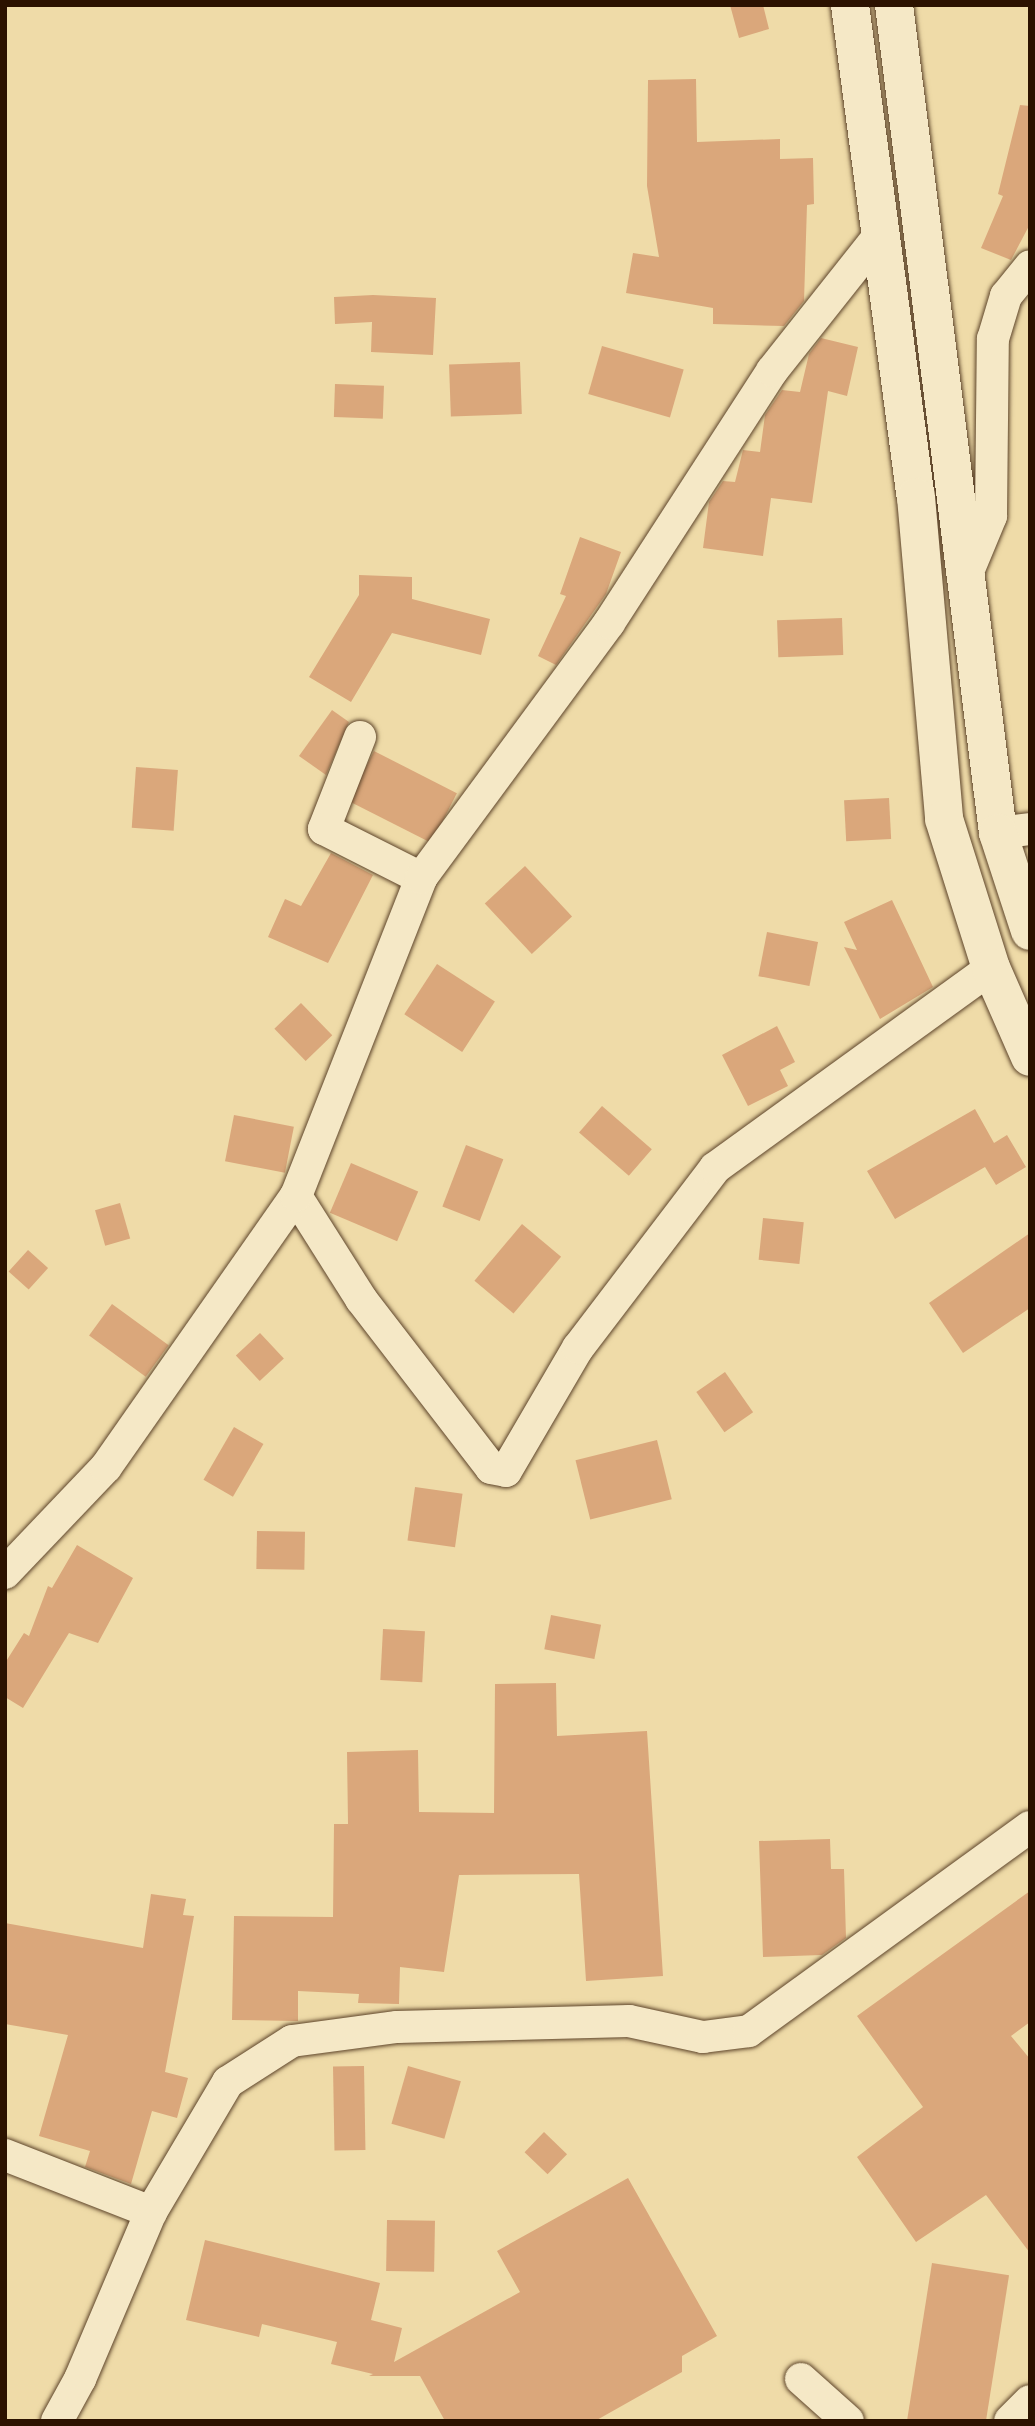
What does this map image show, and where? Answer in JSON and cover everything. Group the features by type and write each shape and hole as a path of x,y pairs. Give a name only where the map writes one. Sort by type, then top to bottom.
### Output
{"main road":[{"path":"850,5 916,497 944,819 991,968 1030,1057"},
{"path":"894,5 967,574 1030,931"}],"street":[{"path":"5,1573 106,1467 296,1196 421,878 609,623 772,371 882,232"},
{"path":"967,574 991,516 993,339 1006,296 1030,266"},
{"path":"360,737 324,830 421,878"},
{"path":"296,1196 369,1309 491,1468 506,1471 578,1348 715,1168 991,968"},
{"path":"57,2421 80,2379 151,2211 228,2082 292,2041 397,2027 629,2021 703,2037 748,2031 1030,1827"},
{"path":"5,2155 151,2211"},
{"path":"801,2379 848,2421"},
{"path":"1010,2421 1030,2400"}],"building":[{"path":"730,5 763,5 769,29 739,38"},
{"path":"696,79 697,142 780,139 780,159 813,158 814,204 807,205 804,301 784,326 713,324 713,308 626,293 633,253 659,257 647,186 648,80"},
{"path":"1020,105 1030,106 1030,224 1011,260 981,248 1003,196 998,194"},
{"path":"373,295 436,298 433,355 371,352 372,322 335,324 334,297"},
{"path":"821,338 858,347 847,396 828,391 812,503 771,498 763,556 703,548 709,502 723,481 735,482 743,450 760,452 765,415 782,390 800,392 809,354"},
{"path":"602,346 684,369 670,417 588,394"},
{"path":"520,362 522,414 451,416 449,364"},
{"path":"335,384 384,386 383,419 334,417"},
{"path":"580,537 621,552 606,594 556,665 538,656 566,596 560,594"},
{"path":"359,575 412,577 412,599 490,619 481,655 392,633 351,702 309,677 359,595"},
{"path":"842,618 843,655 778,657 777,620"},
{"path":"332,710 349,722 326,775 299,756"},
{"path":"374,751 457,793 431,843 349,801"},
{"path":"136,767 178,770 174,831 132,828"},
{"path":"889,798 891,839 846,841 844,800"},
{"path":"331,853 373,875 328,963 268,937 285,899 301,906"},
{"path":"525,866 572,916 532,954 485,904"},
{"path":"892,900 933,987 880,1019 844,947 857,950 844,922"},
{"path":"767,932 818,942 809,986 758,976"},
{"path":"437,964 495,1002 462,1052 404,1014"},
{"path":"301,1003 332,1035 306,1061 274,1029"},
{"path":"777,1026 795,1062 780,1070 788,1086 748,1106 722,1055"},
{"path":"602,1106 652,1149 629,1176 579,1132"},
{"path":"975,1109 994,1143 1007,1135 1026,1167 996,1185 985,1167 895,1219 867,1171"},
{"path":"234,1115 294,1127 285,1173 225,1161"},
{"path":"466,1145 503,1159 480,1221 442,1207"},
{"path":"351,1163 418,1192 397,1241 330,1213"},
{"path":"120,1203 130,1239 105,1246 95,1210"},
{"path":"763,1218 804,1222 799,1264 759,1260"},
{"path":"522,1224 561,1257 514,1313 474,1281"},
{"path":"1030,1233 1030,1308 963,1353 929,1303"},
{"path":"28,1250 48,1268 29,1290 9,1272"},
{"path":"112,1304 169,1345 146,1377 89,1336"},
{"path":"260,1333 284,1359 260,1381 236,1356"},
{"path":"725,1372 753,1412 724,1432 696,1392"},
{"path":"234,1427 263,1444 233,1497 204,1480"},
{"path":"657,1440 672,1499 590,1520 575,1460"},
{"path":"415,1487 463,1494 455,1547 407,1540"},
{"path":"257,1531 305,1532 304,1570 256,1569"},
{"path":"77,1545 133,1578 98,1643 69,1633 23,1708 5,1697 5,1663 24,1633 29,1636 48,1586 52,1588"},
{"path":"551,1615 601,1625 594,1659 544,1649"},
{"path":"383,1629 425,1631 422,1682 380,1680"},
{"path":"556,1683 557,1736 647,1731 663,1976 586,1981 579,1874 459,1875 444,1972 400,1967 399,2004 358,2003 359,1994 298,1991 298,2021 232,2020 234,1916 333,1917 334,1824 348,1824 347,1752 418,1750 419,1812 494,1813 495,1684"},
{"path":"830,1839 831,1869 844,1869 846,1938 822,1955 763,1957 759,1841"},
{"path":"1030,1891 1030,2022 1011,2036 1030,2059 1030,2253 986,2195 916,2242 857,2157 923,2107 857,2016"},
{"path":"151,1894 186,1899 183,1915 194,1916 165,2072 188,2078 177,2118 152,2111 131,2184 85,2167 90,2151 39,2136 68,2035 5,2024 5,1923 143,1948"},
{"path":"364,2066 365,2150 334,2151 333,2067"},
{"path":"408,2066 461,2081 444,2139 391,2124"},
{"path":"544,2132 567,2154 548,2174 525,2152"},
{"path":"628,2178 717,2336 682,2356 682,2372 595,2421 445,2421 420,2376 369,2376 373,2374 331,2364 337,2342 262,2324 259,2337 186,2320 205,2240 380,2283 371,2320 402,2328 394,2362 520,2292 497,2251"},
{"path":"387,2220 435,2221 434,2272 386,2271"},
{"path":"932,2263 1009,2275 986,2421 907,2421"}]}
